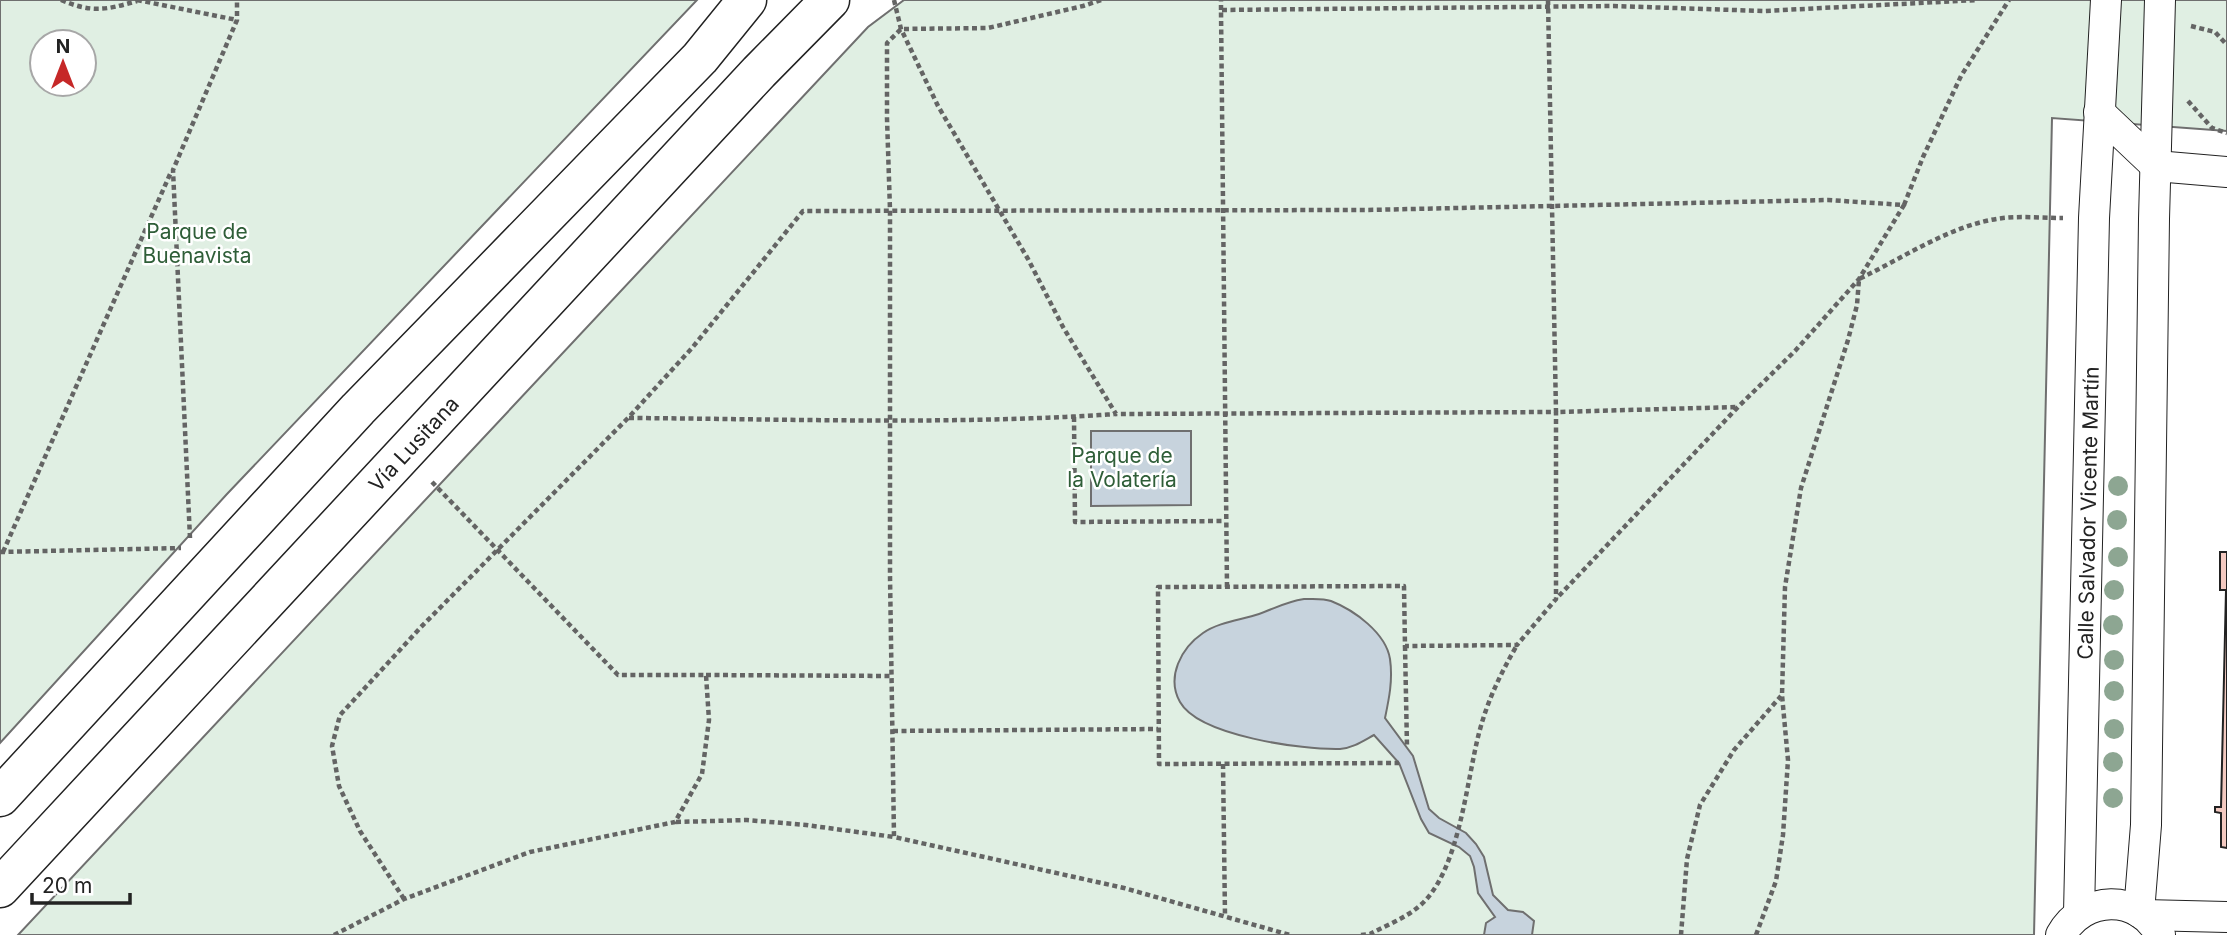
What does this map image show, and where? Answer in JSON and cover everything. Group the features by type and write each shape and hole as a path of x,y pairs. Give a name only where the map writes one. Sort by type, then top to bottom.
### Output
{"main road":[{"path":"0,797 358,409 700,58 747,0"},
{"name":"Vía Lusitana","path":"0,888 759,72 830,0"}],"street":[{"name":"Calle Salvador Vicente Martín","path":"2070,924 2094,218 2106,0"},
{"path":"2148,921 2146,825 2160,0"},
{"path":"2099,112 2156,166 2227,172"},
{"path":"2070,924 2095,906 2112,904 2129,907 2148,921 2227,917"}],"path":[{"path":"61,0 82,8 105,10 137,0 237,20"},
{"path":"173,170 191,547 1,552 173,170 237,20 236,0"},
{"path":"902,0 894,0 901,29 938,106 1028,259 1063,327 1116,414"},
{"path":"894,837 891,210 887,43 901,29 988,28 1101,0"},
{"path":"1221,0 1227,587"},
{"path":"1548,0 1556,412 1556,599"},
{"path":"1221,10 1614,6 1764,11 1978,0"},
{"path":"1361,935 1370,934 1418,908 1438,882 1453,847 1479,733 1494,685 1517,645 1556,599 1738,407 1795,351 1859,279 1904,205 1961,76 2009,0"},
{"path":"2190,38 2191,13"},
{"path":"2190,26 2215,32 2227,45"},
{"path":"2187,100 2212,128 2227,133"},
{"path":"404,899 360,831 339,786 332,746 340,715 421,627 628,418 692,348 803,211 1365,210 1828,200 1904,205"},
{"path":"1859,279 1968,227 2004,218 2066,218"},
{"path":"1756,935 1776,881 1783,835 1788,760 1782,695 1785,587 1801,488 1848,340 1857,306 1859,279"},
{"path":"628,418 890,419 1116,414 1556,412 1738,407"},
{"path":"1074,416 1075,522 1225,521"},
{"path":"432,482 618,676 892,676"},
{"path":"1399,762 1159,764 1158,587 1404,586 1407,747"},
{"path":"1405,646 1517,645"},
{"path":"675,822 702,774 709,720 706,675"},
{"path":"1681,935 1687,859 1700,805 1734,750 1782,695"},
{"path":"893,731 1158,729"},
{"path":"1223,764 1225,916"},
{"path":"334,935 404,899 530,852 675,822 747,820 894,837 1124,888 1290,935"}],"green space":[{"name":"Parque de Buenavista","path":"0,0 697,0 227,494 0,743"},
{"name":"Parque de la Volatería","path":"904,0 2227,0 2227,131 2052,118 2034,935 18,935 868,27"}],"shaded area":[{"path":"1091,431 1191,431 1191,505 1091,506"},
{"path":"1304,599 1325,599 1340,605 1359,616 1382,640 1391,667 1385,718 1413,756 1429,809 1439,818 1466,833 1476,844 1484,857 1493,895 1508,910 1523,912 1534,921 1532,935 1484,935 1486,923 1495,917 1478,893 1470,856 1459,847 1429,833 1399,763 1374,735 1354,746 1340,749 1278,744 1208,724 1191,714 1180,702 1176,692 1175,673 1182,655 1195,639 1216,626"}],"building":[{"path":"2220,552 2227,552 2227,848 2221,847 2221,813 2215,812 2215,807 2221,807 2226,590 2220,590"}]}
